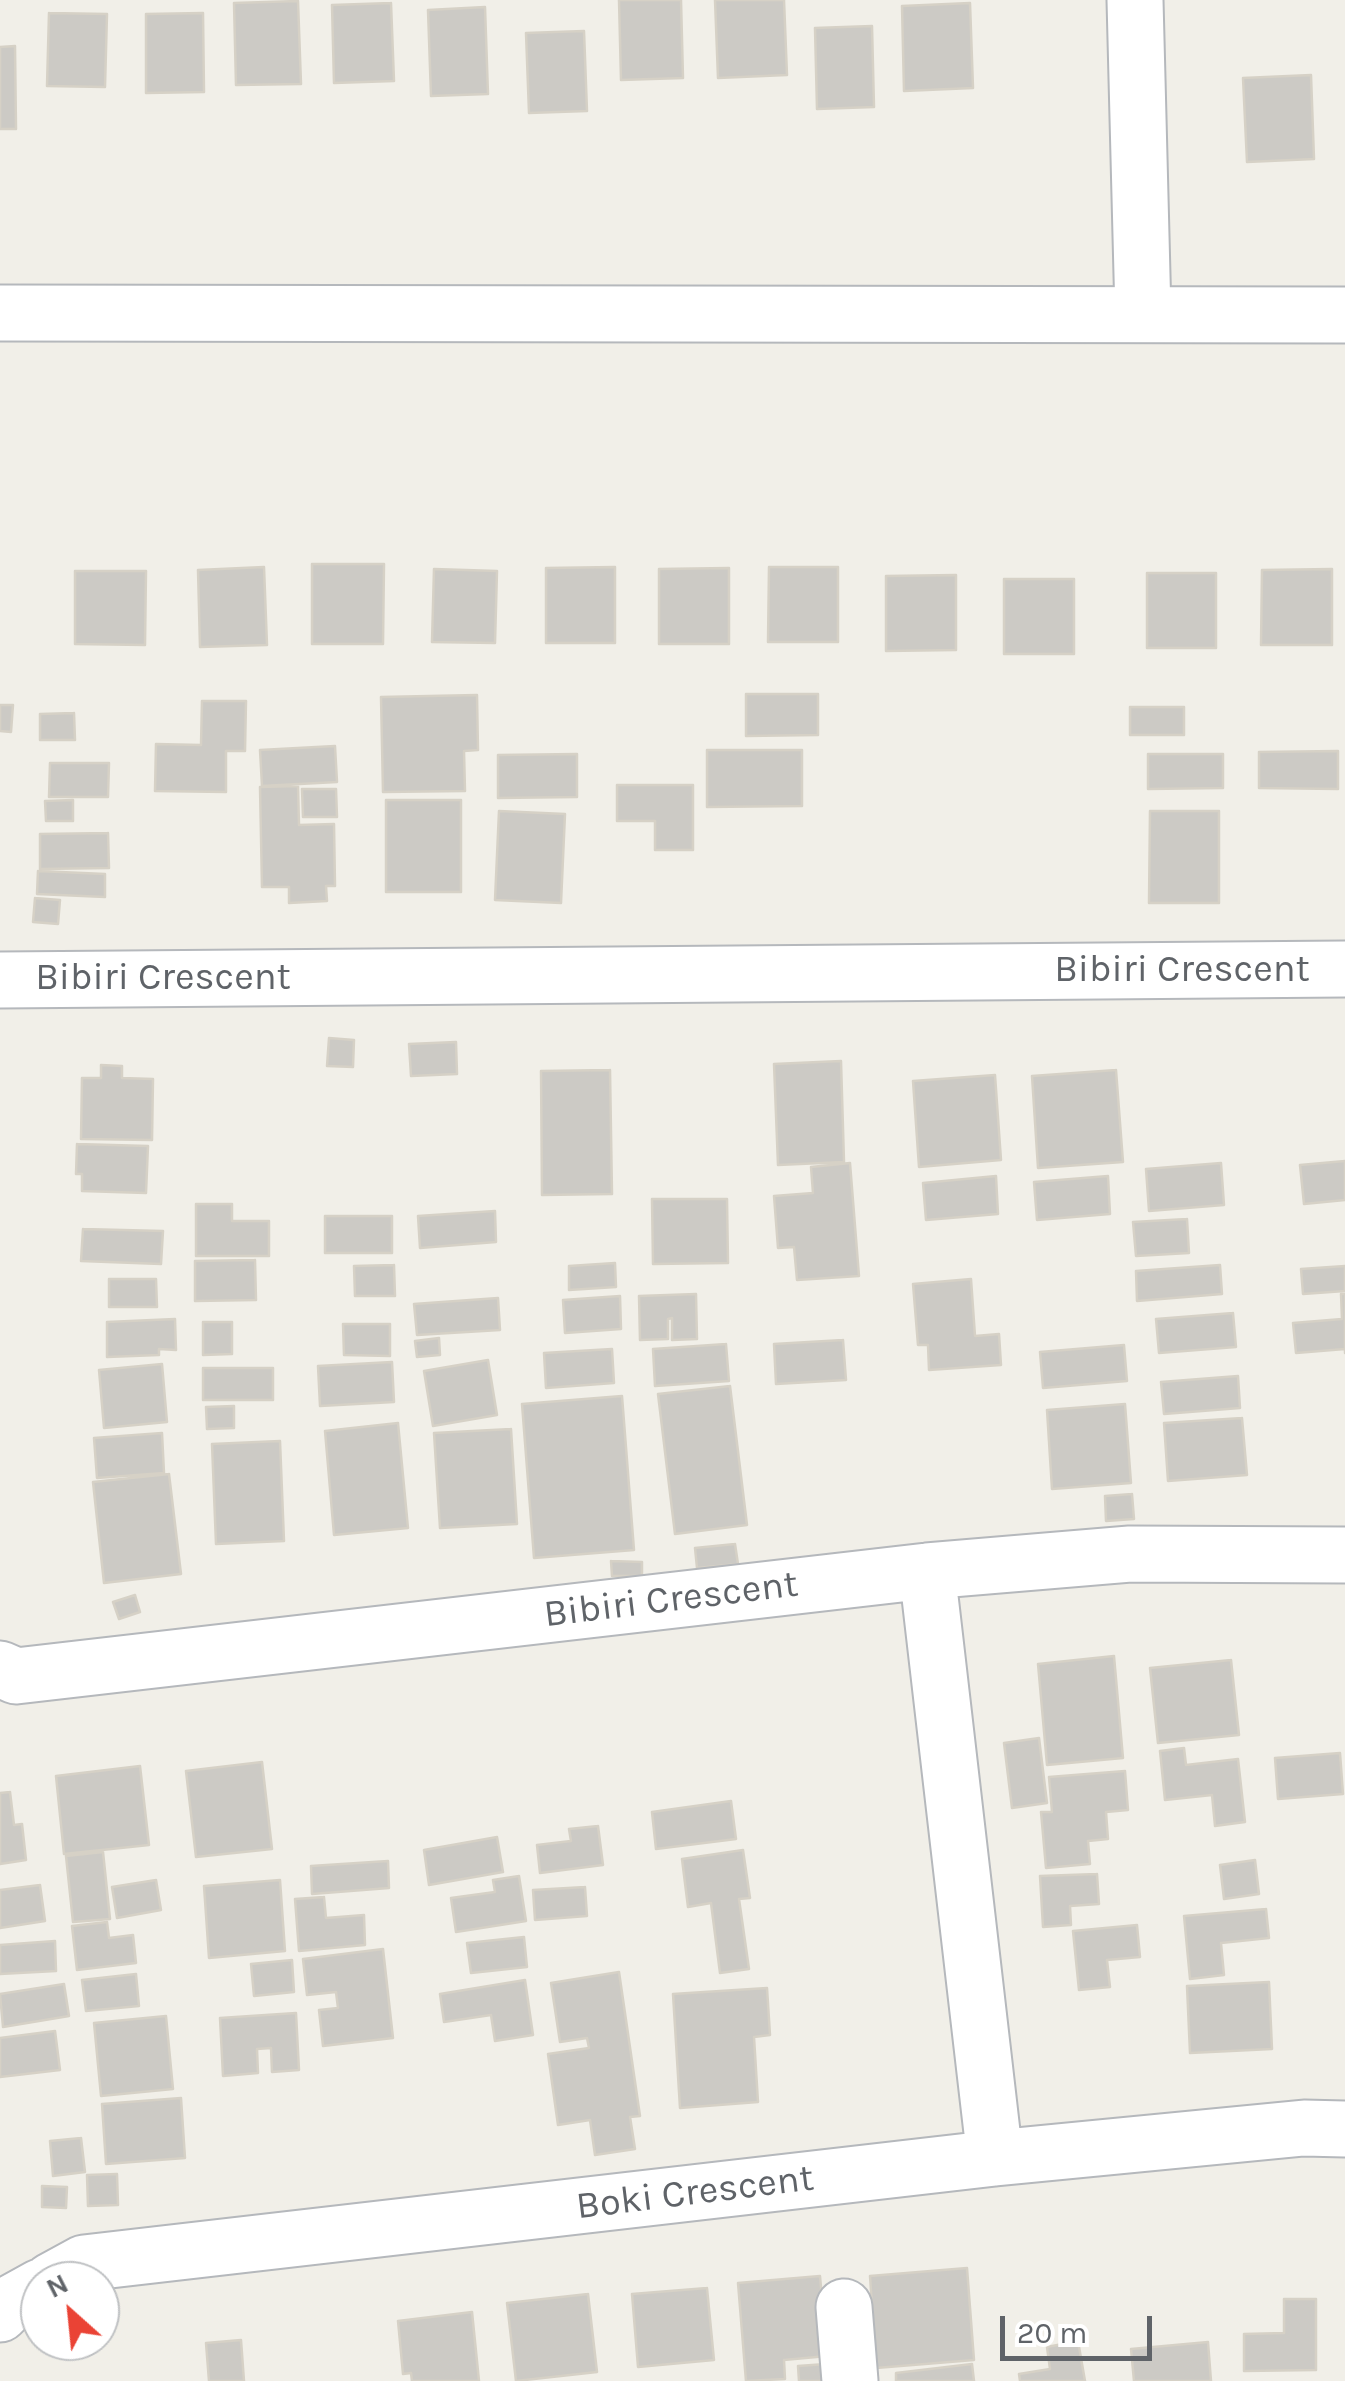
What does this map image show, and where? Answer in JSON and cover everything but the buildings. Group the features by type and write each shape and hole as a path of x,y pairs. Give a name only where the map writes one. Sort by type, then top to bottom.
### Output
{"street":[{"path":"1135,0 1143,314"},
{"path":"0,313 1345,315"},
{"name":"Bibiri Crescent","path":"0,980 1345,968"},
{"name":"Bibiri Crescent","path":"0,1670 16,1676 927,1571 1130,1554 1345,1555"},
{"path":"927,1571 994,2158"},
{"name":"Boki Crescent","path":"101,2261 994,2158 1304,2128 1345,2129"},
{"path":"844,2307 850,2381"}]}
